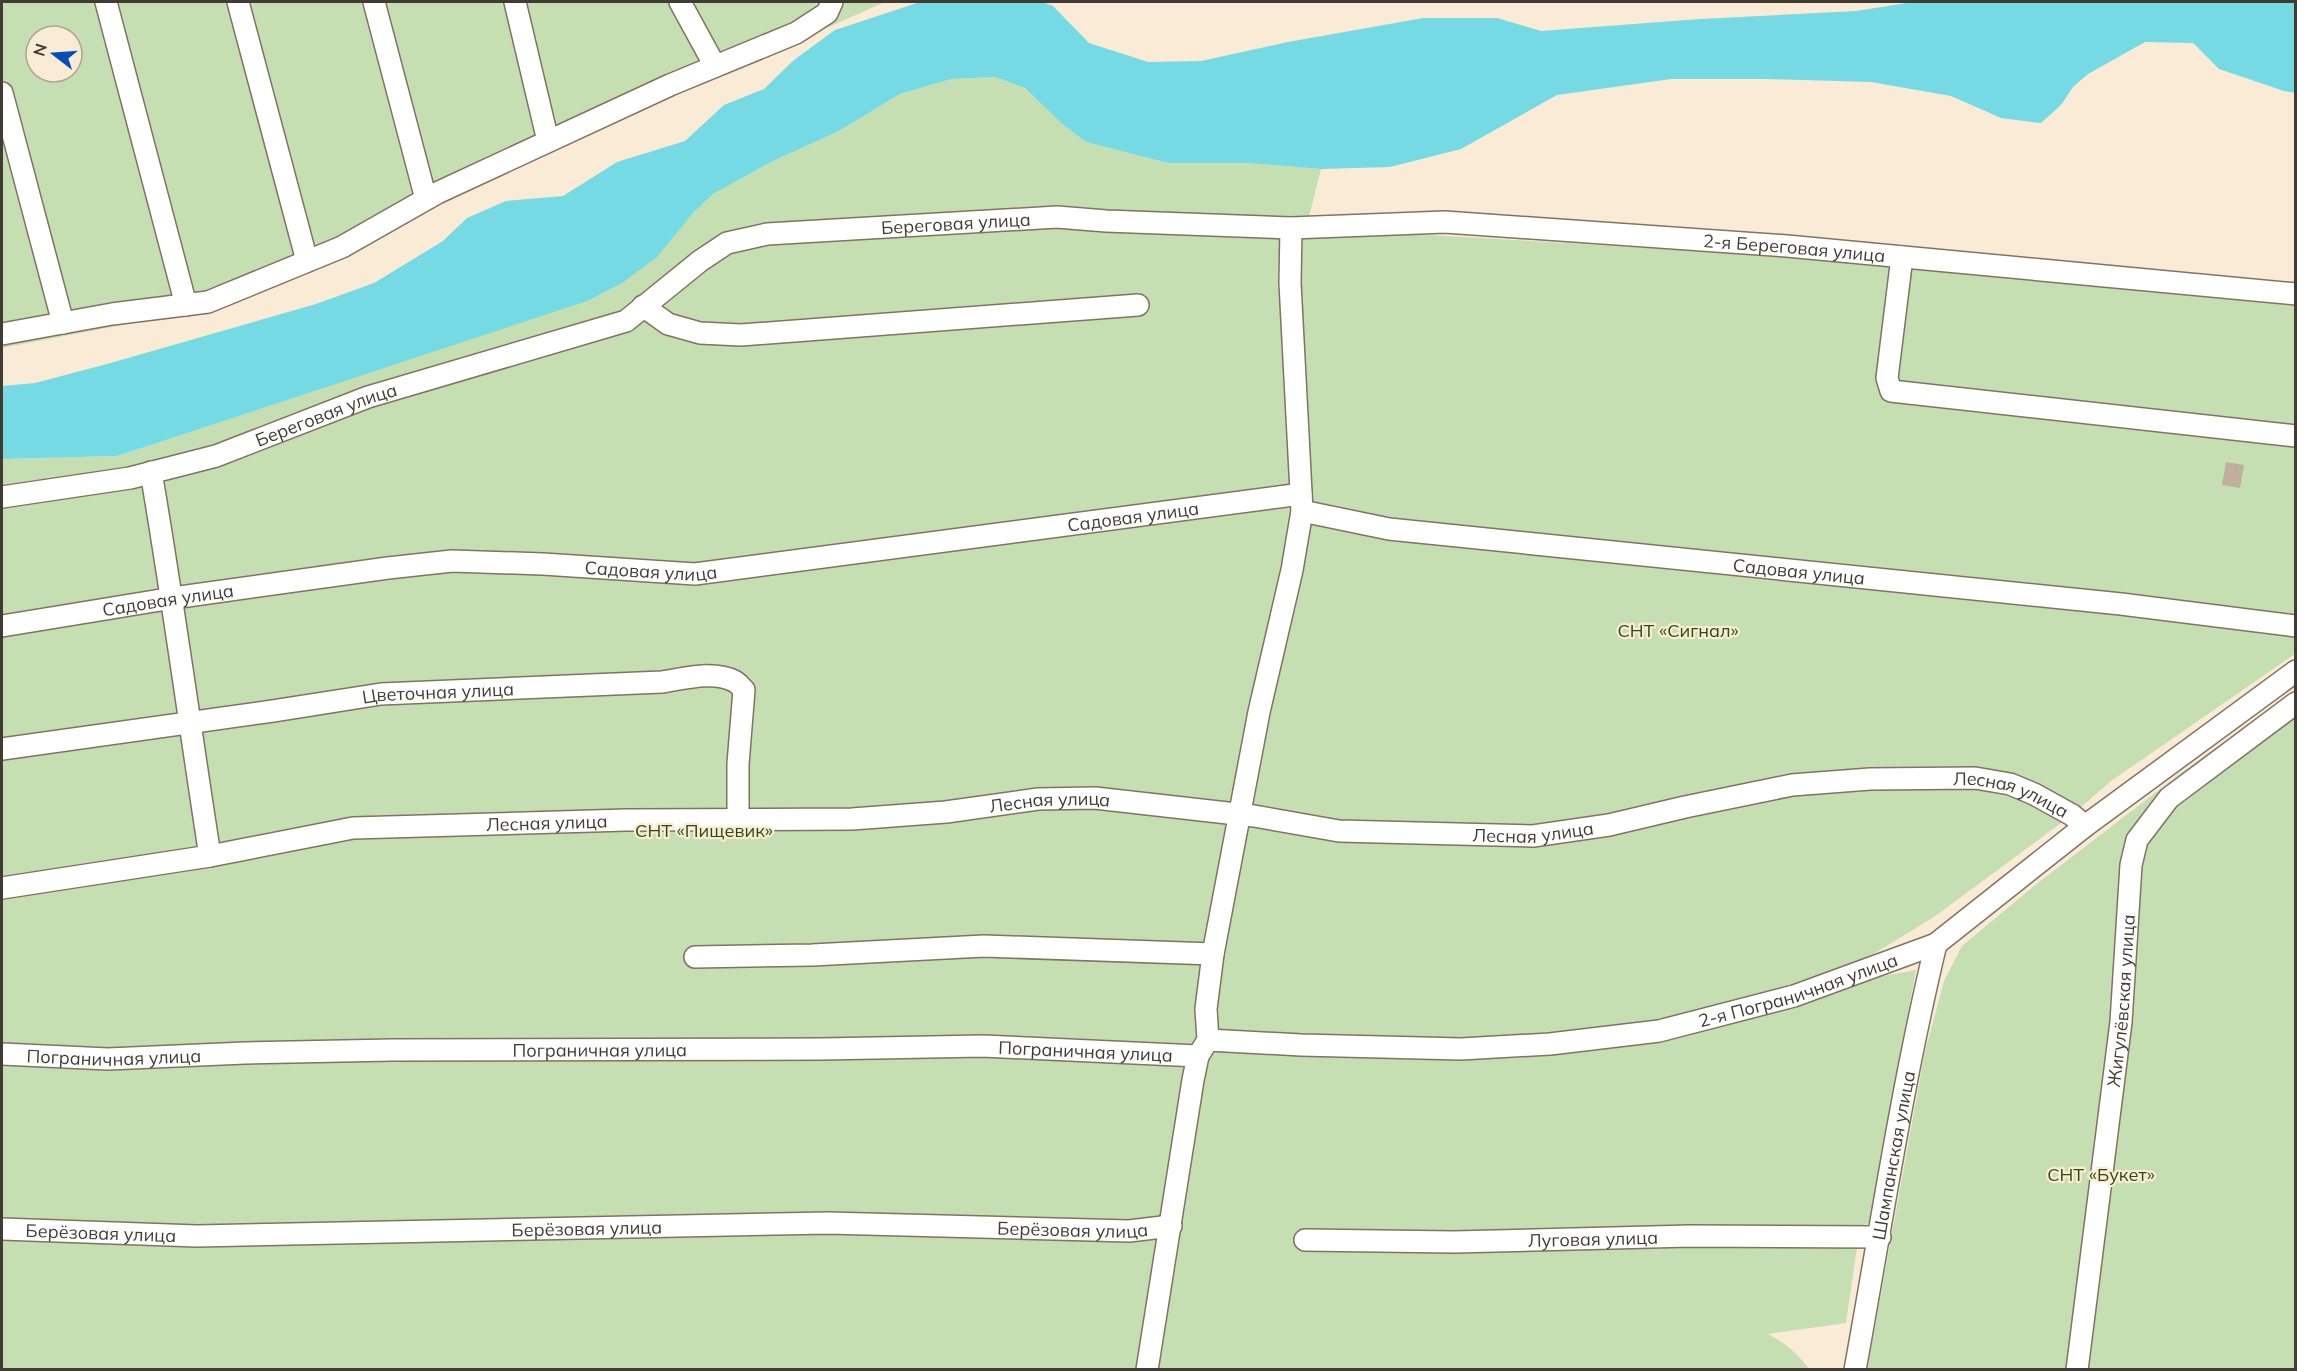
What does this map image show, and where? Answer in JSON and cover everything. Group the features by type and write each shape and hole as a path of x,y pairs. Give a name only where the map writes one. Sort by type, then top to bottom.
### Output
{"street":[{"path":"106,2 186,305"},
{"path":"238,2 307,261"},
{"path":"374,2 426,199"},
{"path":"515,2 548,141"},
{"path":"680,2 715,66"},
{"path":"2,334 208,302 342,247 426,199 548,141 715,66 796,33 827,14 832,2"},
{"path":"2,93 63,323"},
{"name":"Береговая улица","path":"2,497 130,478 216,456 368,397 626,321 700,261 728,243 767,234 1057,217 1291,228"},
{"name":"2-я Береговая улица","path":"1291,228 1445,222 1902,256 2295,294"},
{"path":"1146,1370 1203,1048 1213,954 1259,712 1292,570 1302,502 1290,283 1291,228"},
{"path":"1902,256 1887,378 1892,391 2295,436"},
{"path":"643,306 668,324 700,333 741,335 1138,305"},
{"path":"151,472 173,598 189,723 210,855"},
{"name":"Садовая улица","path":"2,626 173,598 452,561 543,564 695,574 1302,502 1389,529 2121,604 2295,627"},
{"name":"2-я Пограничная улица","path":"1203,1048 1301,1045 1461,1049 1550,1044 1659,1031 1794,996 1936,944 2085,826 2295,671"},
{"name":"Цветочная улица","path":"2,749 381,694 662,682 702,676 722,677 734,681 744,690 738,764 738,818"},
{"name":"Жигулёвская улица","path":"2077,1370 2121,1022 2131,865 2137,840 2169,798 2295,703"},
{"name":"Лесная улица","path":"2,888 210,855 353,828 738,818 852,819 946,812 1038,799 1095,798 1339,831 1533,836 1609,825 1792,785 1870,779 1975,778 2010,784 2034,794 2072,815 2085,826"},
{"name":"Шампанская улица","path":"1855,1370 1880,1237 1895,1135 1936,944"},
{"path":"696,957 812,955 984,946 1213,954"},
{"name":"Пограничная улица","path":"2,1054 108,1059 381,1050 1203,1048"},
{"name":"Берёзовая улица","path":"2,1229 197,1236 828,1223 1129,1231 1171,1226"},
{"name":"Луговая улица","path":"1305,1240 1454,1242 1690,1236 1880,1237"}],"green space":[{"path":"2,2 885,2 464,189 226,305 2,348"},
{"path":"995,77 1025,88 1061,123 1086,142 1168,163 1247,163 1321,169 1304,237 1365,231 1895,263 2295,304 2295,654 2111,781 2072,815 1934,917 1870,956 1872,978 1916,970 1869,1223 1860,1226 1846,1323 1768,1334 1791,1349 1809,1369 2,1369 2,459 117,456 435,350 692,214 713,194 773,161 839,131 900,94 951,79"},
{"name":"СНТ «Букет»","path":"2295,691 2295,1369 1867,1370 1925,1052 1944,981 1962,946 2034,886 2181,773"}],"water":[{"path":"920,2 1042,2 1053,6 1089,43 1148,62 1201,61 1288,42 1423,18 1497,18 1541,31 1700,19 1856,11 1913,2 2295,2 2295,93 2219,69 2193,43 2145,42 2088,74 2073,87 2061,105 2041,123 2001,118 1951,96 1871,82 1671,79 1557,95 1461,149 1390,167 1321,169 1247,163 1168,163 1086,142 1061,123 1025,88 995,77 951,79 900,94 839,131 773,161 713,194 692,214 657,257 622,283 587,301 117,456 2,459 2,386 35,383 107,364 316,304 374,283 443,241 467,218 506,201 563,196 617,162 685,141 724,105 764,89 794,60 835,30"}],"building":[{"path":"2226,462 2244,465 2240,488 2222,485"}],"park label":[{"name":"СНТ «Сигнал»","path":"1678,630"},
{"name":"СНТ «Пищевик»","path":"704,830"}]}
